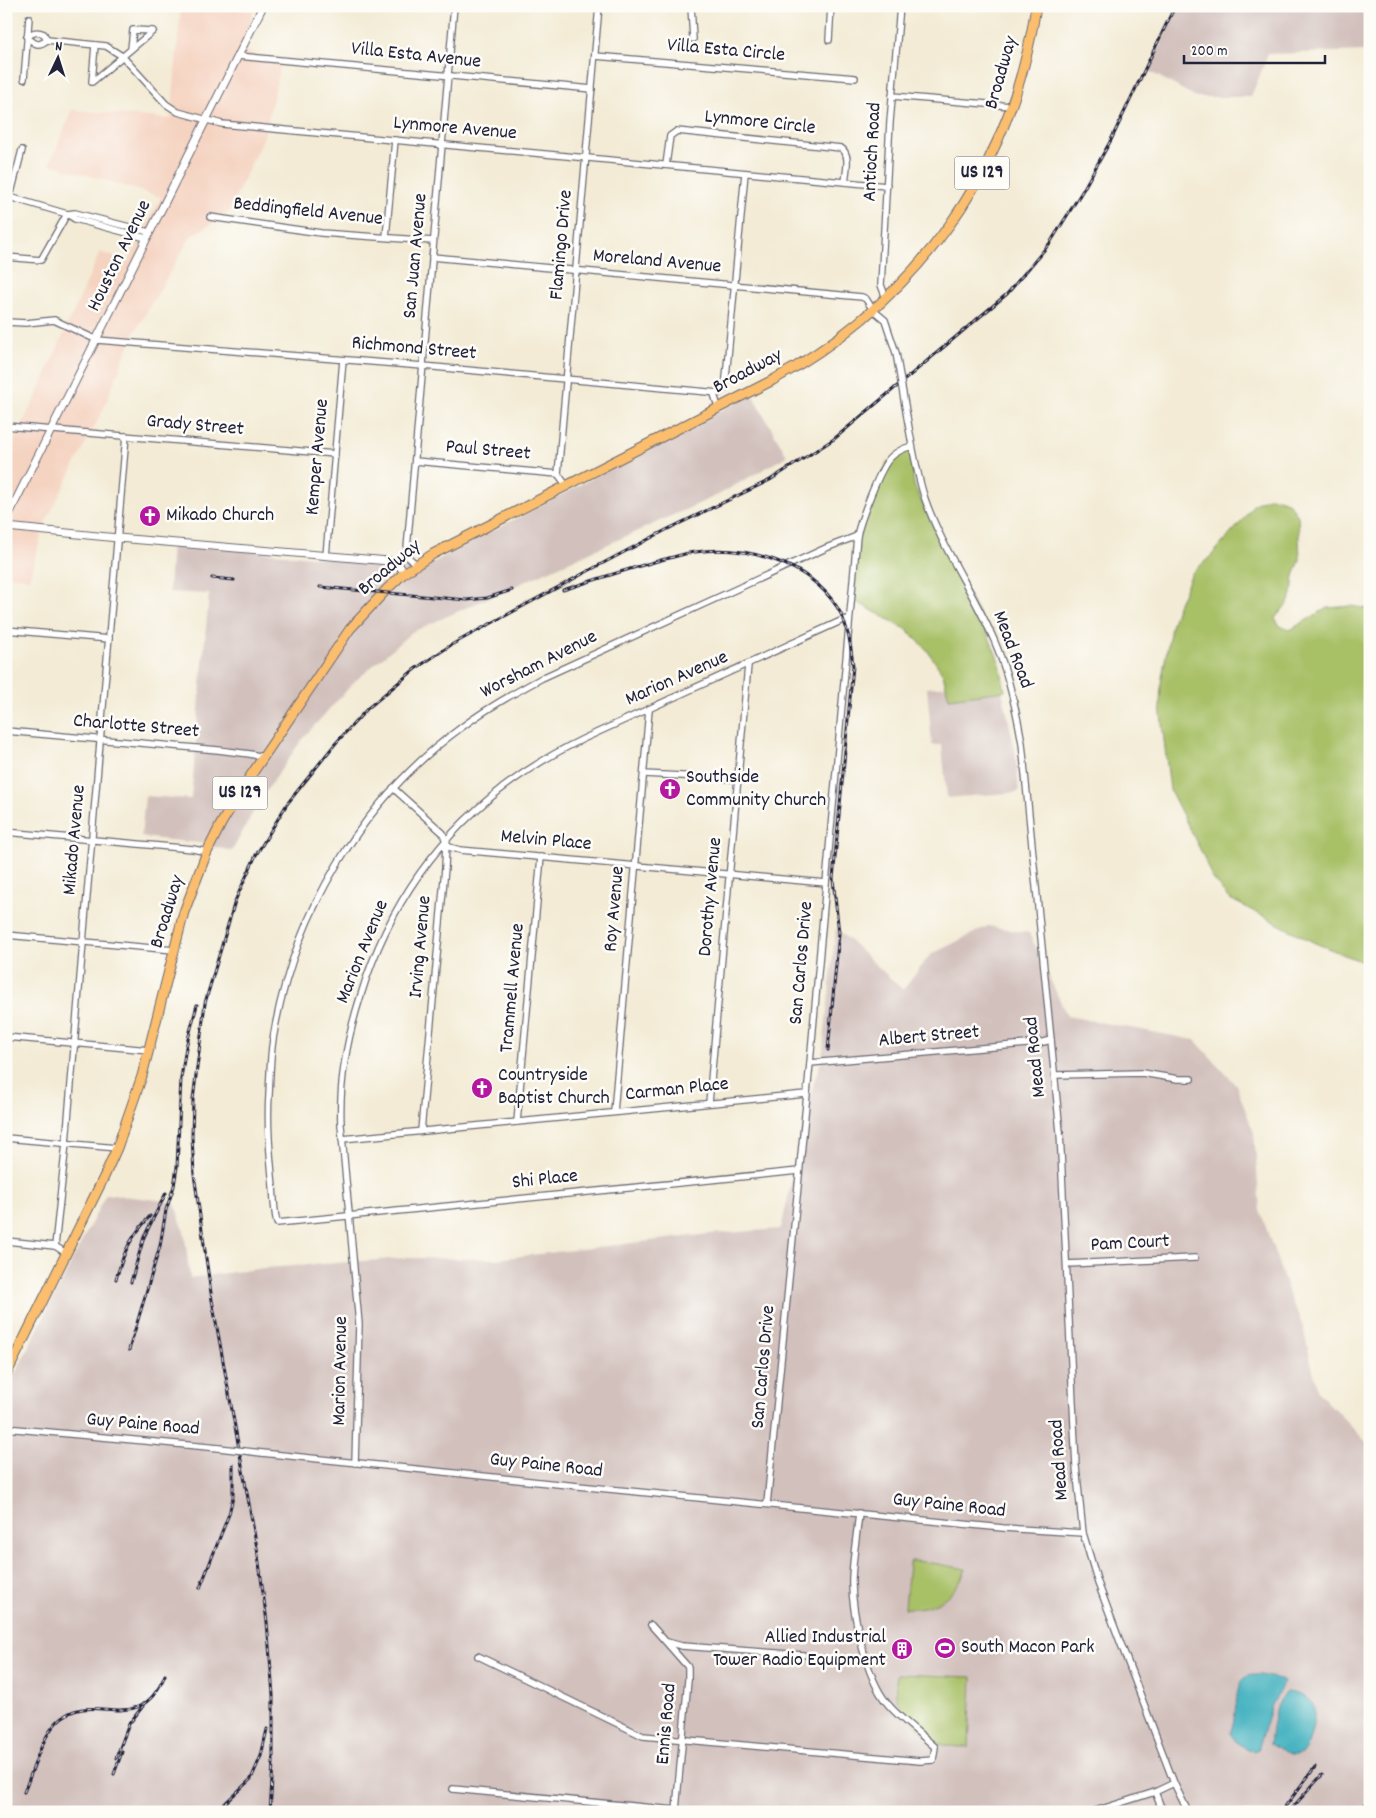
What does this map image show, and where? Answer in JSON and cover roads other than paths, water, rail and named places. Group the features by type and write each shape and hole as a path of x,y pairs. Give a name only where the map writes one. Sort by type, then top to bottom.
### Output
{"main road":[{"name":"Broadway","path":"6,1375 117,1148 134,1102 149,1050 184,912 207,852 231,807 263,757 350,629 370,605 404,573 443,548 798,366 836,340 873,310 918,265 959,212 993,151 1024,68 1036,6"}],"street":[{"name":"Houston Avenue","path":"6,520 263,6"},
{"name":"San Juan Avenue","path":"417,564 407,554 454,6"},
{"name":"Flamingo Drive","path":"558,474 599,6"},
{"path":"691,6 693,39"},
{"path":"829,40 831,6"},
{"name":"Antioch Road","path":"886,298 880,285 892,96 900,6"},
{"path":"24,79 29,18"},
{"name":"Lynmore Avenue","path":"47,40 44,34 39,32 33,32 27,37 35,44 42,44 47,40 106,46 122,56 166,104 178,112 222,124 887,186"},
{"path":"96,45 92,82 131,49"},
{"name":"Villa Esta Avenue","path":"238,56 592,90"},
{"name":"Villa Esta Circle","path":"595,56 855,78"},
{"path":"892,96 1011,106"},
{"name":"Lynmore Circle","path":"666,165 670,136 677,131 841,148 846,154 845,182"},
{"path":"386,237 395,140"},
{"path":"22,150 8,196 67,214 75,219 148,235"},
{"path":"718,407 714,394 722,392 725,388 745,173"},
{"path":"6,257 38,261 43,259 67,214"},
{"name":"Beddingfield Avenue","path":"210,217 305,231 433,240"},
{"name":"Moreland Avenue","path":"432,257 862,297 873,310"},
{"name":"Mead Road","path":"873,310 885,320 896,353 917,475 928,507 994,640 1015,703 1022,743 1062,1159 1076,1466 1083,1533 1098,1582 1174,1783 1188,1812"},
{"path":"6,322 26,323 54,320 97,340"},
{"name":"Richmond Street","path":"97,340 423,366 714,394"},
{"name":"Kemper Avenue","path":"326,556 343,360"},
{"name":"Grady Street","path":"6,426 335,454"},
{"name":"Mikado Avenue","path":"56,1246 126,436"},
{"name":"San Carlos Drive","path":"767,1504 810,1064 856,536 860,520 889,459 900,451 912,446"},
{"name":"Paul Street","path":"414,461 558,474"},
{"path":"558,474 566,485"},
{"path":"6,527 395,562 404,573"},
{"name":"Worsham Avenue","path":"294,1221 278,1223 268,1140 272,1052 281,1000 303,933 332,874 357,835 393,788 413,768 461,727 508,696 542,678 856,536"},
{"name":"Marion Avenue","path":"356,1463 358,1301 340,1107 343,1075 354,1016 386,928 407,890 428,861 459,827 484,803 530,769 568,746 843,620 849,619"},
{"path":"6,630 109,639"},
{"name":"Dorothy Avenue","path":"709,1102 748,665"},
{"name":"Roy Avenue","path":"614,1112 649,710"},
{"name":"Charlotte Street","path":"6,732 242,753 263,757"},
{"path":"644,774 738,779"},
{"path":"393,788 443,833 446,842"},
{"path":"6,832 193,849 207,852"},
{"name":"Melvin Place","path":"446,842 449,847 455,849 826,883"},
{"name":"Irving Avenue","path":"421,1131 446,842"},
{"name":"Trammell Avenue","path":"518,1122 541,857"},
{"path":"6,935 174,950"},
{"path":"6,1036 149,1050"},
{"name":"Albert Street","path":"810,1064 1039,1043 1051,1040"},
{"path":"1054,1075 1142,1073 1178,1079 1191,1079"},
{"name":"Carman Place","path":"342,1139 806,1094"},
{"path":"6,1138 117,1148"},
{"name":"Shi Place","path":"294,1221 799,1171"},
{"path":"6,1241 56,1246 66,1253"},
{"name":"Pam Court","path":"1067,1264 1195,1258"},
{"name":"Guy Paine Road","path":"6,1428 1003,1528 1083,1533"},
{"path":"478,1656 643,1736 933,1760 935,1747 886,1702 871,1674 853,1598 852,1578 859,1513"},
{"name":"Ennis Road","path":"651,1625 688,1667 676,1810"},
{"path":"665,1641 682,1646 803,1656"},
{"path":"1092,1812 1155,1792 1174,1783"},
{"path":"453,1789 696,1812"},
{"path":"1155,1792 1163,1812"}],"water":[{"path":"1260,1675 1280,1679 1284,1682 1272,1705 1258,1750 1254,1752 1237,1743 1230,1733 1241,1681 1247,1676"},
{"path":"1286,1692 1305,1697 1311,1702 1314,1709 1307,1747 1302,1753 1294,1755 1285,1753 1270,1744 1276,1710"}],"railway":[{"path":"270,1812 273,1763 273,1695 267,1622 257,1548 212,1300 194,1174 192,1137 193,1100 205,1003 235,901 256,855 287,804 335,744 368,708 415,669 451,645 590,570 666,530 770,480 834,439 1007,294 1050,243 1083,190 1111,140 1175,6"},
{"path":"563,590 688,553 735,551 755,554 793,568 810,578 825,591 837,607 846,628 853,666 833,879 839,933 828,1050"},
{"path":"212,578 234,580"},
{"path":"320,587 467,600 487,598 512,590"},
{"path":"129,1350 160,1246 166,1210 174,1186 177,1167 181,1078 186,1047 197,1005"},
{"path":"131,1282 144,1237 166,1193"},
{"path":"116,1279 128,1245 150,1216"},
{"path":"200,1588 229,1514 233,1497 233,1465"},
{"path":"24,1792 46,1737 57,1722 71,1712 85,1709 114,1710 142,1705 154,1694 165,1675"},
{"path":"116,1758 129,1724 143,1706"},
{"path":"224,1804 251,1779 261,1756 267,1729"},
{"path":"114,1774 122,1752"},
{"path":"1281,1812 1315,1767"},
{"path":"1292,1808 1322,1775"},
{"path":"1359,1812 1370,1799"}],"place":[{"name":"Mikado Church","path":"150,516"},
{"name":"Southside Community Church","path":"670,789"},
{"name":"Countryside Baptist Church","path":"482,1088"},
{"name":"South Macon Park","path":"945,1648"},
{"name":"Allied Industrial Tower Radio Equipment","path":"902,1649"}]}
